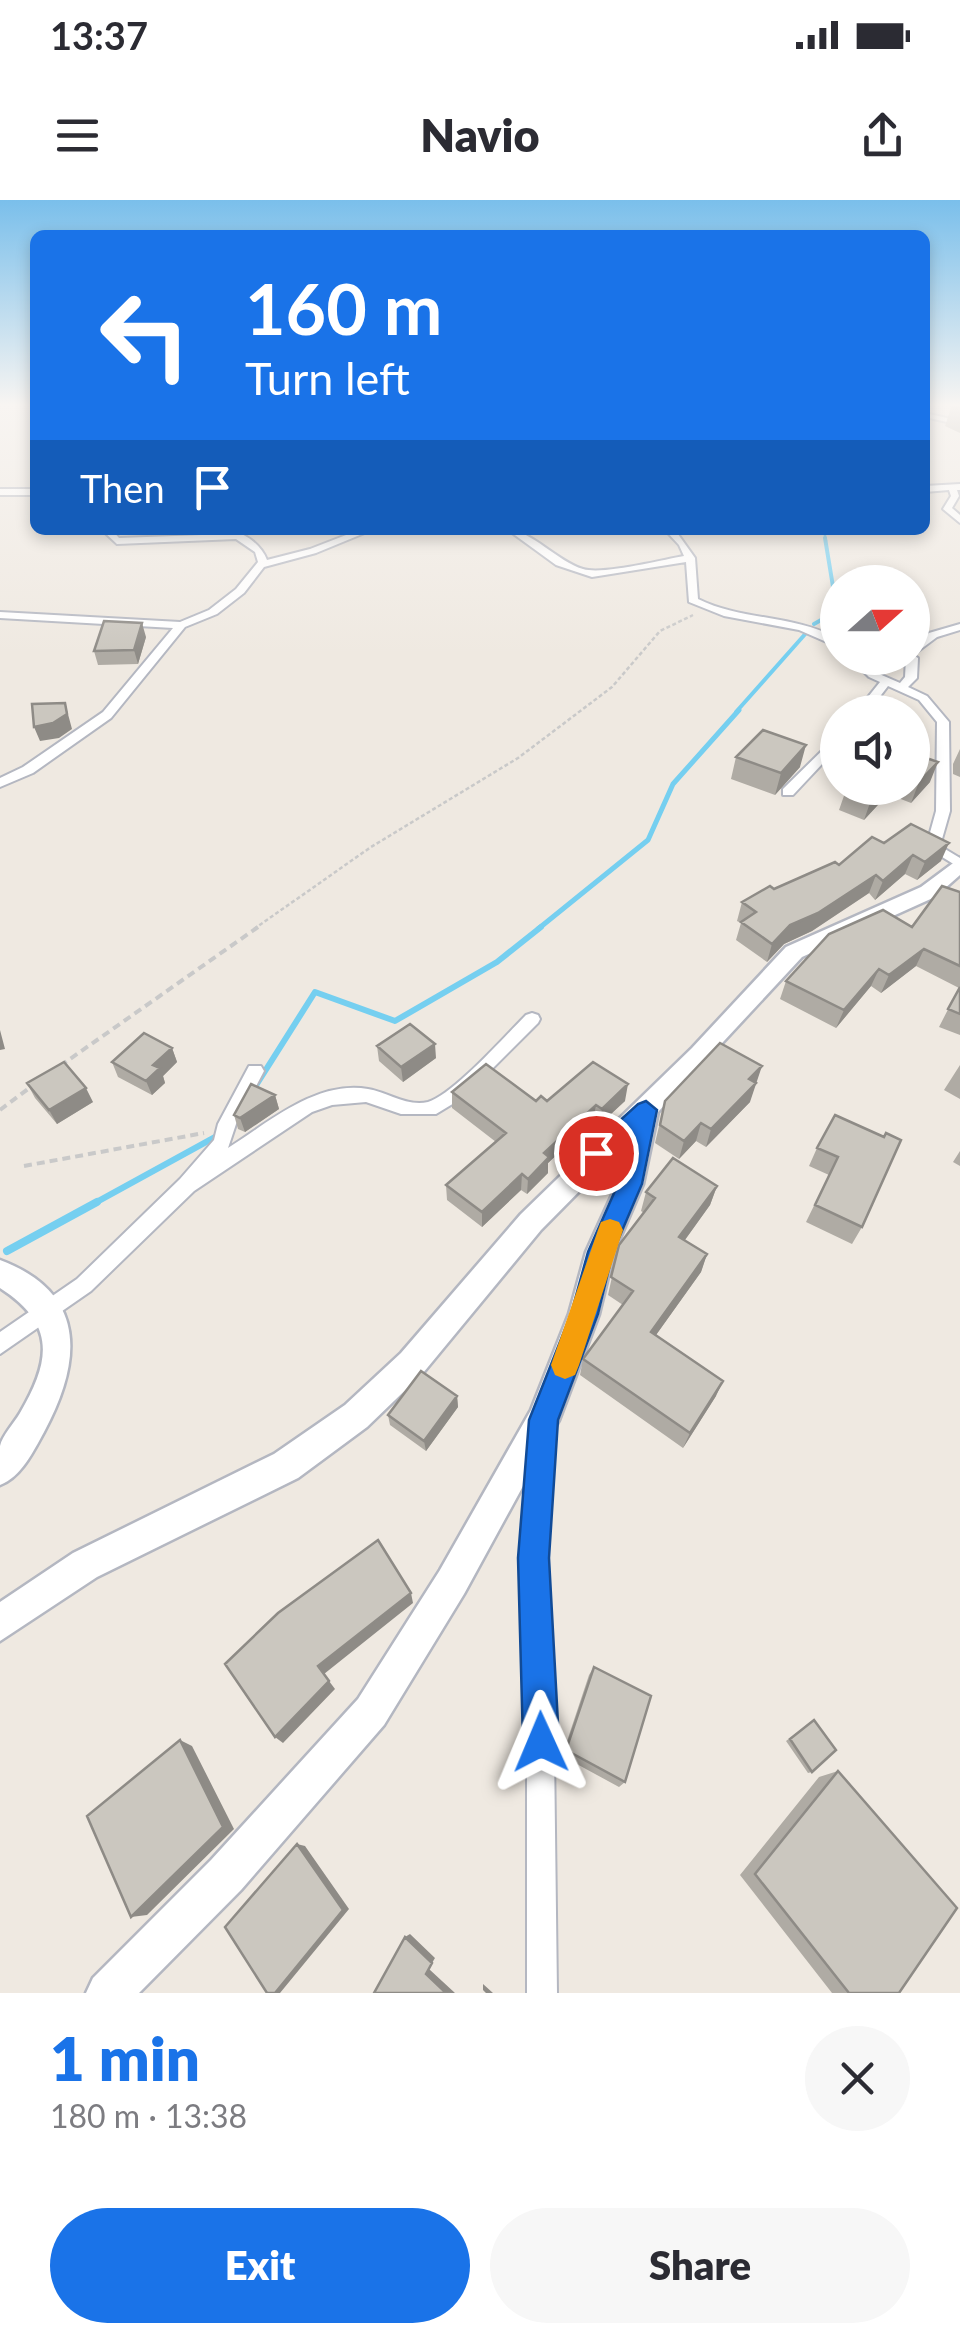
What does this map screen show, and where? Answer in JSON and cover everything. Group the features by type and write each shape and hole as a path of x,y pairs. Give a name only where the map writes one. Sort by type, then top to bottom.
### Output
{"street":[{"path":"956,488 947,509 960,520"},
{"path":"0,492 30,492"},
{"path":"111,535 116,541 165,538 190,542 224,535"},
{"path":"0,615 181,624 213,612 240,590 263,562 258,550 237,535"},
{"path":"260,565 355,535"},
{"path":"520,535 550,558 578,572 592,574 690,558"},
{"path":"676,535 685,542 690,558 693,600 711,612 820,631"},
{"path":"0,783 28,770 107,715 181,624"},
{"path":"930,638 960,627"},
{"path":"0,1622 85,1564 286,1466 356,1416 412,1363 531,1222 596,1153 646,1110 794,952 928,892 960,864 933,846 943,811 943,722 923,698 873,675"},
{"path":"900,688 911,675"},
{"path":"876,695 886,682"},
{"path":"788,792 820,758"},
{"path":"188,1185 306,1107 332,1098 366,1095 401,1106 430,1109 458,1092 532,1019"},
{"path":"0,1344 84,1285 188,1185 222,1143 227,1124 255,1071"},
{"path":"108,1993 226,1876 371,1712 452,1582 544,1420 584,1314 600,1252 630,1184 646,1110"},
{"path":"0,1273 38,1298 48,1312 58,1341 52,1375 39,1411 0,1469"},
{"path":"542,1993 540,1668 534,1558 544,1420"}],"path":[{"path":"0,1110 204,961 290,907 371,847 518,758 612,687 660,631 686,620 703,606"},
{"path":"24,1166 204,1133 227,1124"}],"building":[{"path":"104,621 142,623 134,650 94,651"},
{"path":"65,703 67,714 53,723 34,727 32,704"},
{"path":"763,730 806,745 781,773 736,757"},
{"path":"911,824 949,843 925,862 913,855 883,881 876,875 818,913 790,925 772,944 741,922 756,912 742,902 770,886 774,889 835,862 839,865 872,837 884,843"},
{"path":"942,886 960,892 960,966 924,949 889,975 879,969 844,1010 786,981 829,934 883,910 912,927"},
{"path":"960,987 960,1014 948,1009"},
{"path":"410,1024 435,1044 401,1067 377,1046"},
{"path":"144,1033 172,1048 153,1065 160,1068 146,1081 112,1062"},
{"path":"720,1043 762,1066 749,1079 756,1083 711,1129 701,1123 684,1141 660,1125 665,1101"},
{"path":"64,1062 86,1088 49,1110 27,1083"},
{"path":"593,1062 628,1084 602,1109 596,1105 544,1153 549,1157 528,1179 522,1174 482,1212 446,1185 506,1133 452,1092 486,1064 536,1101 541,1096 547,1101"},
{"path":"251,1084 275,1095 240,1118 234,1115"},
{"path":"835,1115 884,1137 886,1133 901,1140 862,1227 815,1205 838,1157 817,1148"},
{"path":"673,1158 717,1186 679,1237 707,1254 651,1332 723,1381 690,1433 583,1359 633,1291 611,1277 619,1245 655,1198 646,1192"},
{"path":"421,1371 457,1396 424,1441 388,1415"},
{"path":"378,1540 411,1593 318,1666 329,1681 275,1737 225,1664 278,1613"},
{"path":"594,1667 651,1696 625,1782 566,1750"},
{"path":"814,1720 836,1750 812,1772 790,1739"},
{"path":"180,1740 223,1827 131,1917 87,1816"},
{"path":"838,1771 957,1908 899,1993 849,1993 755,1874"},
{"path":"297,1844 343,1910 275,1993 267,1993 225,1927"},
{"path":"405,1937 432,1963 426,1974 446,1993 374,1993"}],"waterway":[{"path":"825,535 826,541"},
{"path":"814,624 837,611 825,538"},
{"path":"736,712 807,632"},
{"path":"538,929 648,840 673,784 739,710"},
{"path":"255,1087 315,992 395,1021 497,962 541,927"},
{"path":"93,1204 217,1136"},
{"path":"7,1251 97,1202"}],"slow traffic":[{"path":"565,1365 610,1230"}],"route":[{"path":"541,1742 534,1558 544,1420 584,1314 600,1252 630,1184 646,1110 596,1153"}]}
